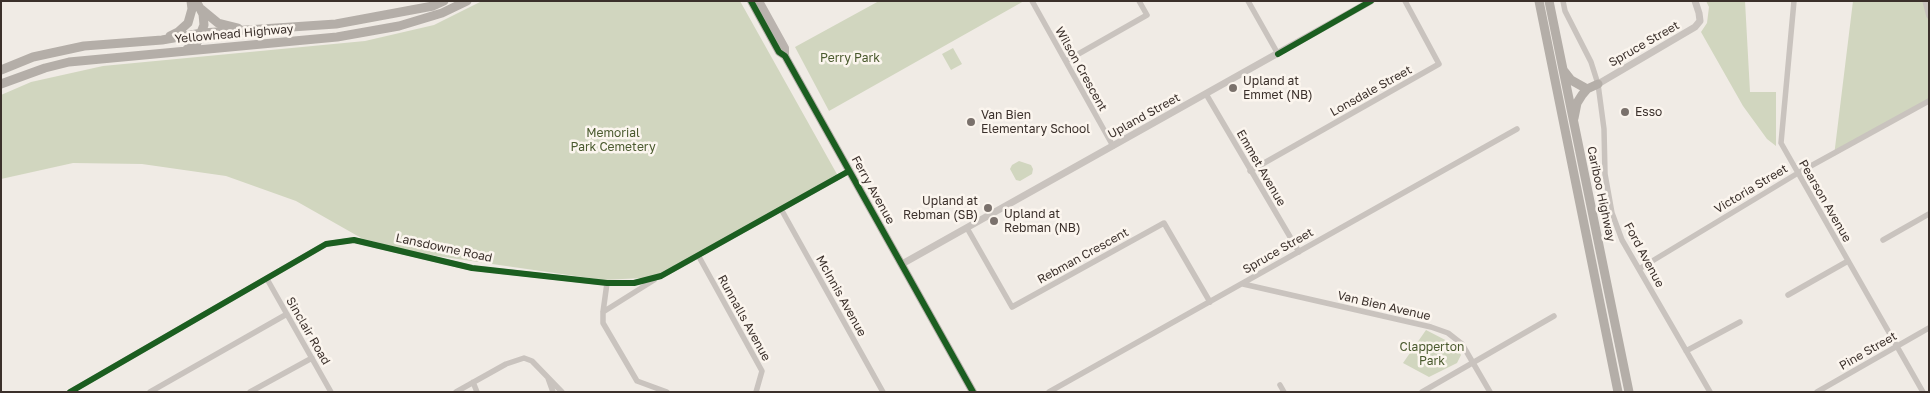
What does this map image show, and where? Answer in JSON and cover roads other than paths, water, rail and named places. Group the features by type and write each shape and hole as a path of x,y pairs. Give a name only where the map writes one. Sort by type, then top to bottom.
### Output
{"highway":[{"path":"162,40 178,32 188,23 192,9 191,1"},
{"name":"Yellowhead Highway","path":"1,70 33,58 84,46 162,40 202,34 336,24 444,1"},
{"name":"Yellowhead Highway","path":"1,84 45,68 69,62 337,36 390,27 442,13 467,1"},
{"name":"Cariboo Highway","path":"1539,1 1618,392"},
{"name":"Cariboo Highway","path":"1548,1 1629,392"},
{"path":"185,51 196,45 202,34 204,25 203,14 198,4"},
{"path":"198,4 218,23 252,30"},
{"path":"1561,66 1571,80 1587,89"},
{"path":"1573,122 1577,103 1587,89 1598,84"}],"main road":[{"name":"Ferry Avenue","path":"751,1 779,52 785,56"},
{"name":"Ferry Avenue","path":"759,1 784,48 785,56 973,392"}],"street":[{"name":"Wilson Crescent","path":"1032,1 1113,146"},
{"path":"1066,62 1147,15 1139,1"},
{"path":"1248,1 1278,54"},
{"name":"Upland Street","path":"902,264 1371,1"},
{"name":"Lonsdale Street","path":"1250,171 1439,64 1405,1"},
{"name":"Ford Avenue","path":"1563,1 1565,11 1591,62 1598,84 1604,129 1605,174 1612,213 1622,240 1710,392"},
{"name":"Spruce Street","path":"1598,84 1690,31 1700,20 1700,13 1695,1"},
{"name":"Pearson Avenue","path":"1794,1 1781,143 1923,392"},
{"path":"1925,1 1929,16"},
{"name":"Emmet Avenue","path":"1206,94 1299,252"},
{"name":"Victoria Street","path":"1639,269 1798,173 1929,101"},
{"name":"Spruce Street","path":"1050,392 1517,129"},
{"name":"Lansdowne Road","path":"70,392 77,390 326,244 354,240 472,268 607,283 634,283 661,276 850,171"},
{"name":"McInnis Avenue","path":"781,209 883,392"},
{"path":"1883,240 1929,214"},
{"name":"Rebman Crescent","path":"967,228 1012,307 1164,223 1210,302"},
{"name":"Runnalls Avenue","path":"698,255 762,371 756,392"},
{"path":"1788,295 1848,261"},
{"path":"602,312 661,276"},
{"name":"Sinclair Road","path":"267,279 331,392"},
{"path":"607,283 602,312 603,323 637,381 667,392"},
{"name":"Van Bien Avenue","path":"1243,284 1431,327 1448,333 1462,344 1490,392"},
{"path":"150,392 287,314"},
{"path":"1422,392 1554,316"},
{"path":"1686,351 1740,322"},
{"name":"Pine Street","path":"1817,392 1929,328"},
{"path":"250,392 312,358"},
{"path":"456,392 506,364 524,358 532,361 562,392"},
{"path":"546,374 553,392"},
{"path":"473,382 477,392"},
{"path":"1280,385 1284,392"}],"place":[{"name":"Upland at Emmet (NB)","path":"1233,88"},
{"name":"Esso","path":"1625,112"},
{"name":"Van Bien Elementary School","path":"971,122"},
{"name":"Upland at Rebman (SB)","path":"988,208"},
{"name":"Upland at Rebman (NB)","path":"994,221"}],"park label":[{"name":"Perry Park","path":"850,58"},
{"name":"Memorial Park Cemetery","path":"613,140"},
{"name":"Clapperton Park","path":"1432,354"}]}
